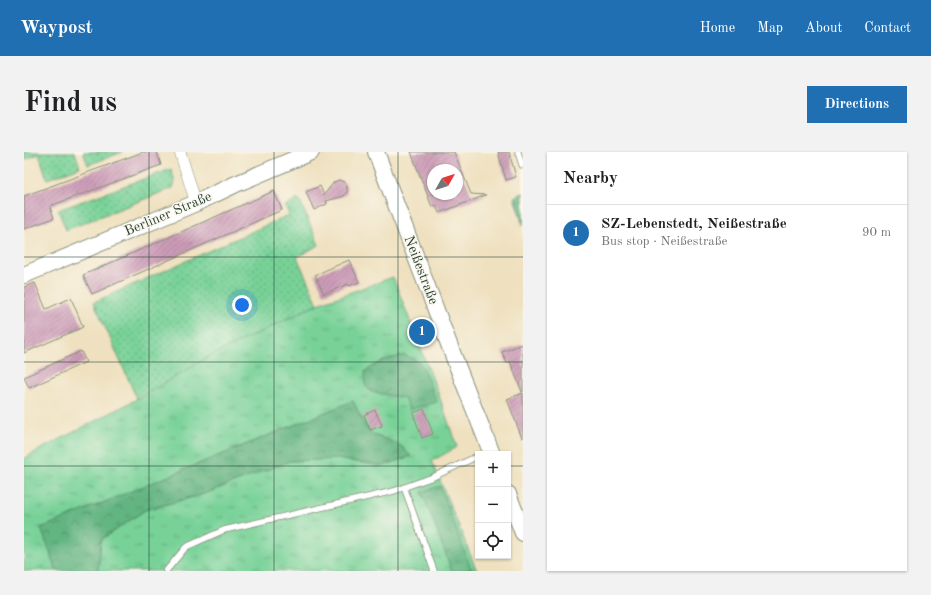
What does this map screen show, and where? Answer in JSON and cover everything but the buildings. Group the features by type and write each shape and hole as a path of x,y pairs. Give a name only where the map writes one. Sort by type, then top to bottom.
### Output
{"street":[{"path":"180,152 196,203"},
{"name":"Berliner Straße","path":"24,275 196,203 311,152"},
{"name":"Neißestraße","path":"376,152 456,361 486,451"},
{"path":"511,502 523,533"}],"lane":[{"path":"518,152 522,165"},
{"path":"166,571 186,547 224,530 394,491 475,458"},
{"path":"404,487 434,571"}],"green space":[{"path":"24,152 75,152 80,167 47,179 39,154 24,160"},
{"path":"83,152 123,152 88,165"},
{"path":"171,169 175,182 173,188 66,230 58,210"},
{"path":"523,193 523,225 514,197"},
{"path":"299,199 319,245 297,257 318,304 208,357 137,399 94,302 289,215 285,206"},
{"path":"393,277 438,393 457,447 432,461 477,571 472,571 423,492 452,571 98,571 101,540 145,510 204,494 290,461 337,459 383,466 411,456 397,443 373,435 364,424 353,401 41,528 57,571 24,571 24,458 137,399 208,357 318,304"},
{"path":"404,355 421,363 437,402 409,410 404,398 371,392 365,385 365,371 385,360"},
{"path":"353,401 364,424 373,435 397,443 411,456 383,466 337,459 290,461 204,494 145,510 101,540 98,571 57,571 41,528"},
{"path":"440,486 472,571 452,571 422,492"}],"place":[{"name":"SZ-Lebenstedt, Neißestraße","path":"422,332"}]}
